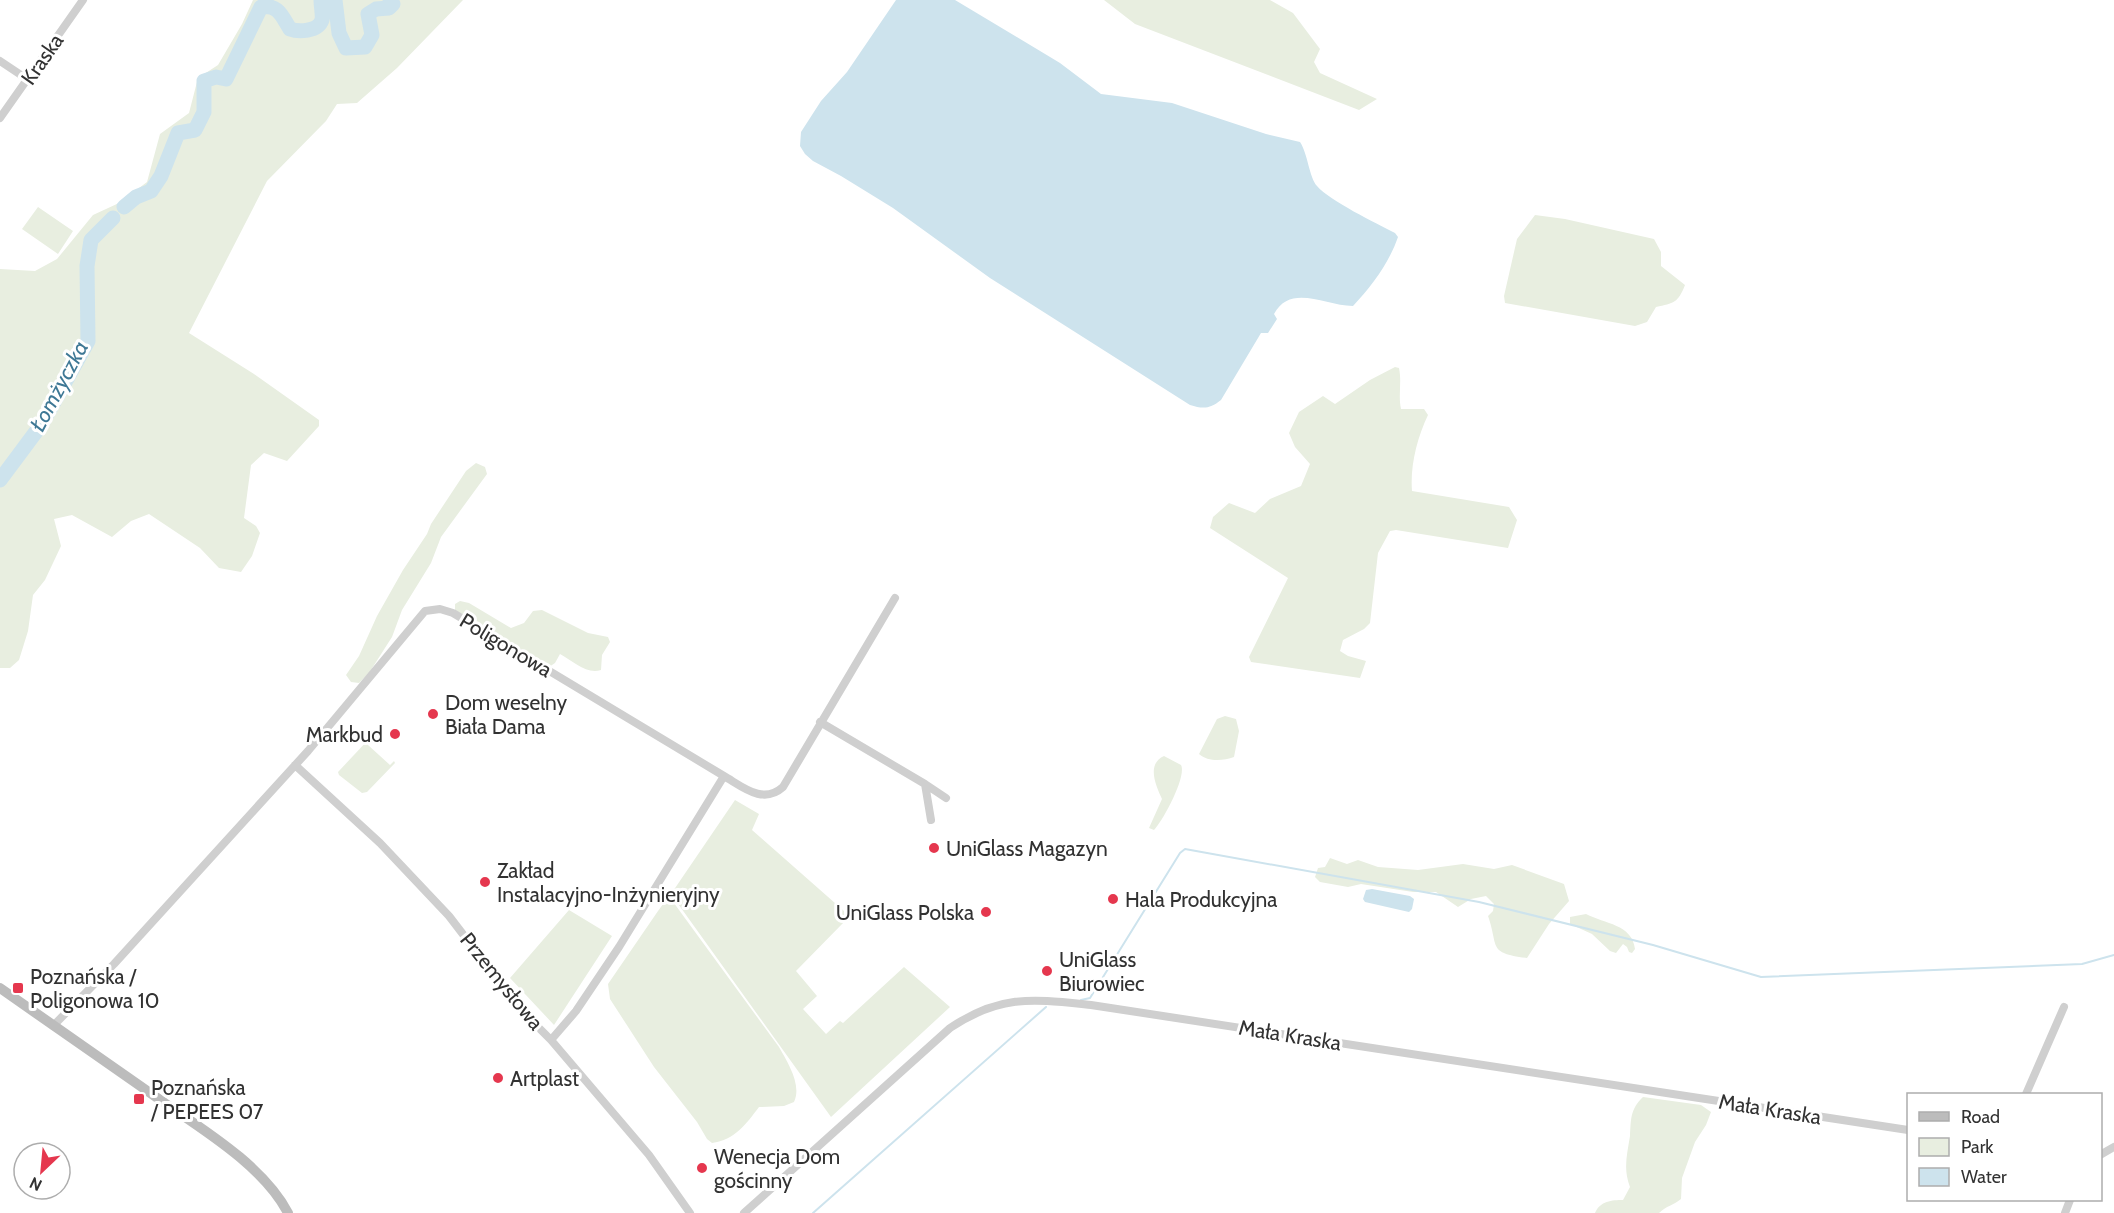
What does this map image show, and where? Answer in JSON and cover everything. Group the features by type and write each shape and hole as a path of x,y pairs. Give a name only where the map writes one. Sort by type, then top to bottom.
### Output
{"main road":[{"path":"0,988 142,1086 242,1160 275,1192 288,1213"}],"street":[{"name":"Kraska","path":"0,118 83,0"},
{"path":"0,61 27,79"},
{"name":"Poligonowa","path":"53,1026 114,964 349,705 425,611 440,609 453,613 724,776 761,795 770,795 783,787 895,598"},
{"path":"820,722 946,798"},
{"name":"Przemysłowa","path":"295,765 398,860 448,916 521,1010 551,1040 660,1169 690,1213"},
{"path":"551,1040 576,1011 619,947 724,776"},
{"path":"925,784 931,820"},
{"name":"Mała Kraska","path":"744,1213 950,1028 967,1016 1007,1002 1035,1000 1090,1005 1907,1130"},
{"path":"2027,1093 2064,1006"},
{"path":"2102,1155 2114,1147"},
{"path":"2102,1155 2114,1158"}],"green space":[{"path":"253,0 463,0 397,68 357,103 337,104 326,121 267,181 189,333 254,374 319,420 319,426 287,461 264,453 251,465 244,518 256,526 260,533 252,556 241,572 219,568 200,548 149,514 131,521 112,537 72,515 54,519 61,546 45,580 33,595 28,631 19,660 10,668 0,668 0,269 35,271 57,259 93,215 119,203 147,182 160,134 189,113 198,78 218,65"},
{"path":"1104,0 1270,0 1293,13 1320,49 1314,62 1320,73 1377,99 1359,110 1135,24"},
{"path":"38,207 73,231 58,254 22,229"},
{"path":"1535,215 1565,219 1654,239 1661,252 1661,266 1685,285 1675,301 1656,307 1647,322 1635,326 1505,303 1504,296 1517,239"},
{"path":"1395,367 1399,368 1400,373 1401,409 1424,409 1428,415 1415,452 1412,491 1509,507 1517,520 1508,548 1396,530 1390,531 1378,553 1370,623 1364,629 1343,640 1340,651 1366,661 1360,678 1251,662 1249,657 1288,578 1210,528 1213,517 1229,503 1255,513 1270,499 1301,486 1310,464 1295,447 1289,433 1299,412 1323,396 1335,404 1370,380"},
{"path":"476,463 485,467 487,474 441,537 431,563 402,610 392,637 369,673 359,683 351,682 346,675 359,656 377,616 403,570 466,471"},
{"path":"460,601 469,603 511,628 524,623 533,611 542,610 588,633 608,637 610,642 602,655 601,670 585,669 560,654 555,663 549,667 455,610 455,604"},
{"path":"1225,716 1236,719 1239,731 1234,757 1216,760 1203,757 1199,754 1217,719"},
{"path":"368,740 371,741 368,745 390,765 394,761 395,763 367,792 362,793 338,772"},
{"path":"1164,756 1181,765 1181,779 1163,818 1154,830 1149,828 1162,799 1155,782 1154,770 1155,764"},
{"path":"735,800 759,814 752,830 844,911 845,921 796,971 817,996 803,1009 826,1034 840,1021 843,1023 904,967 950,1007 831,1117 671,894"},
{"path":"1330,858 1347,864 1358,860 1378,867 1418,870 1463,864 1494,869 1512,865 1564,884 1569,901 1549,924 1527,958 1514,956 1500,951 1497,947 1488,916 1493,911 1494,904 1486,896 1471,899 1458,907 1436,892 1413,892 1361,884 1348,887 1320,882 1315,877 1318,868 1325,867"},
{"path":"671,899 779,1047 795,1081 794,1102 784,1106 759,1107 734,1135 712,1143 654,1067 610,999 608,984 666,900"},
{"path":"569,910 612,936 554,1025 510,978"},
{"path":"1586,914 1629,934 1635,949 1632,953 1623,944 1616,953 1610,951 1592,934 1570,924 1570,917"},
{"path":"1643,1097 1701,1105 1711,1112 1695,1142 1682,1178 1681,1199 1659,1213 1595,1213 1603,1204 1623,1200 1630,1187 1626,1168 1631,1120 1633,1110"}],"water":[{"path":"896,0 955,0 1060,63 1101,94 1172,103 1266,134 1300,142 1314,182 1323,192 1342,205 1395,233 1398,237 1390,256 1373,282 1353,306 1309,298 1290,300 1281,305 1274,314 1277,319 1268,333 1261,333 1221,400 1206,407 1190,405 990,278 893,208 805,154 800,146 801,132 821,101 847,72"},
{"path":"1372,889 1410,896 1414,899 1412,909 1409,912 1365,902 1363,899 1366,890"}],"waterway":[{"name":"Łomżyczka","path":"124,207 136,197 151,191 161,176 178,133 195,130 204,112 204,81 216,77 226,79 261,7 276,9 290,29 308,30 316,27 322,20 321,0"},
{"name":"Łomżyczka","path":"335,0 339,33 346,48 365,47 372,35 368,14 376,9 389,8 393,4 390,0"},
{"name":"Łomżyczka","path":"0,480 41,425 88,341 87,266 91,240 113,218"},
{"path":"1081,1000 1090,998 1180,853 1185,849 1479,902 1653,945 1761,977 2082,964 2114,955"},
{"path":"813,1213 1046,1007"}],"place":[{"name":"Dom weselny Biała Dama","path":"433,714"},
{"name":"Markbud","path":"395,734"},
{"name":"UniGlass Magazyn","path":"934,848"},
{"name":"Zakład Instalacyjno-Inżynieryjny","path":"485,882"},
{"name":"Hala Produkcyjna","path":"1113,899"},
{"name":"UniGlass Polska","path":"986,912"},
{"name":"UniGlass Biurowiec","path":"1047,971"},
{"name":"Poznańska / Poligonowa 10","path":"18,988"},
{"name":"Artplast","path":"498,1078"},
{"name":"Poznańska / PEPEES 07","path":"139,1099"},
{"name":"Wenecja Dom gościnny","path":"702,1168"}]}
